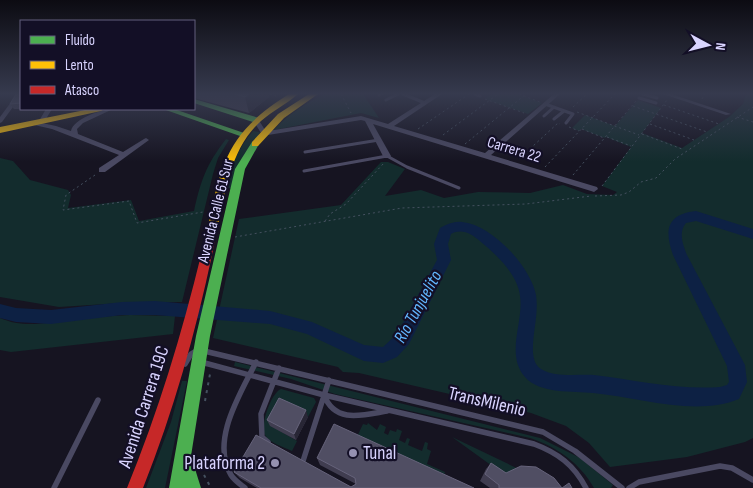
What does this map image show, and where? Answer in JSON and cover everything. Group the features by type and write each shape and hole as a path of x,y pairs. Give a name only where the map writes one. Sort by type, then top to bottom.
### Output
{"main road":[{"path":"0,130 62,117"},
{"path":"191,117 243,134"},
{"path":"245,117 256,120"},
{"name":"Avenida Calle 61 Sur","path":"185,340 218,209 228,160 243,134 261,117"},
{"name":"Avenida Calle 61 Sur","path":"197,355 212,297 238,175 247,155 263,132 280,117"},
{"name":"Avenida Carrera 19C","path":"135,488 160,429 185,340"},
{"path":"177,488 197,355"},
{"path":"182,454 193,488"}],"street":[{"path":"42,117 37,122 75,134 124,155"},
{"path":"75,134 74,129 78,124 93,117"},
{"path":"390,126 404,117"},
{"path":"486,156 530,117"},
{"name":"Carrera 22","path":"263,132 271,133 354,118 367,119 594,190"},
{"path":"367,119 387,156"},
{"path":"256,120 263,132"},
{"path":"102,170 146,140"}],"lane":[{"path":"566,123 571,117"},
{"path":"305,152 379,140"},
{"path":"304,171 387,156 407,167 459,188"},
{"path":"185,340 197,355"},
{"path":"163,437 185,365 197,355"},
{"path":"170,488 192,370 197,355"},
{"name":"TransMilenio","path":"197,355 256,362 543,432 564,442 587,458 622,488"},
{"name":"TransMilenio","path":"197,355 250,374 324,395 534,444 555,452 570,463 577,470 586,488"},
{"path":"245,488 230,477 226,470 223,453 227,428 256,362"},
{"path":"273,445 262,437 260,423 279,368"},
{"path":"303,461 329,380"},
{"name":"TransMilenio","path":"324,395 330,409 338,414 353,416 391,411"},
{"path":"54,488 98,400"},
{"path":"142,488 157,452"},
{"path":"295,457 311,465"},
{"path":"628,488 639,482 720,466 732,468 753,480"}],"path":[{"path":"413,133 436,117"},
{"path":"436,140 467,117"},
{"path":"460,148 498,117"},
{"path":"540,172 592,117 640,136"},
{"path":"568,181 623,117"},
{"path":"602,186 654,117"},
{"path":"664,117 707,132"},
{"path":"699,117 719,124"},
{"path":"232,237 402,208 526,204 586,196 621,195 629,192 641,182 656,178 675,159 735,117"},
{"path":"738,117 753,122"},
{"path":"514,164 558,123"},
{"path":"649,124 694,140"},
{"path":"582,129 632,147"},
{"path":"642,133 682,148"},
{"path":"325,222 330,214 346,204 385,162 387,156"},
{"path":"102,170 66,195 63,210 129,201 137,223 218,209"}],"green space":[{"path":"288,117 342,117 274,130"},
{"path":"583,117 590,117 615,126 623,117 654,117 642,133 682,148 729,117 753,117 753,438 745,442 687,457 610,467 589,443 566,426 531,413 359,373 343,372 338,367 213,338 239,219 341,205 381,162 388,162 405,169 385,196 421,190 444,198 478,192 530,193 563,185 587,194 613,195 617,192 602,186 631,147 606,137 572,128"},
{"path":"253,131 260,132 231,188 226,188 236,158 243,144"},
{"path":"226,139 229,140 218,158 213,174 182,302 59,307 0,297 0,158 13,161 30,180 68,190 71,195 68,208 131,200 139,221 194,211 205,173"},
{"path":"130,315 175,316 173,334 11,352 0,350 0,318 10,322 30,324"},
{"path":"235,362 540,438 580,458 613,485 611,488 594,488 582,471 567,457 549,446 530,438 335,394 291,379 234,366"},
{"path":"182,381 187,381 165,488 146,488 171,422"},
{"path":"281,389 314,398 316,402 308,417 282,405 270,425 297,441 292,451 267,438 264,430 267,410 274,396"},
{"path":"368,423 377,430 380,424 386,427 384,433 388,435 390,430 396,432 397,429 402,431 399,440 405,443 407,438 410,439 408,445 422,451 425,442 428,443 427,449 431,451 427,464 445,472 443,480 355,441 363,424 367,425"},
{"path":"452,437 529,474 506,476"}],"building":[{"path":"279,398 306,410 294,434 267,420"},
{"path":"334,424 474,488 261,488 234,472 256,435 351,487 356,484 355,478 317,458"},
{"path":"491,463 506,473 521,466 536,467 554,478 562,488 499,488 499,485 485,474"},
{"path":"569,483 572,488 562,488"}],"waterway":[{"name":"Río Tunjuelito","path":"0,311 16,315 51,317 122,309 170,308 270,318 321,332 346,346 364,353 383,355 392,351 403,339 444,260 441,244 445,231 450,228 463,226 475,230 494,245 513,265 526,286 528,303 524,353 529,369 534,374 563,383 594,384 670,395 717,396 733,393 738,382 736,365 680,255 675,229 681,220 696,216 753,234"}],"traffic: fast":[{"path":"191,117 243,134"},
{"path":"245,117 256,120"},
{"path":"177,488 203,336 240,169 255,144"},
{"path":"182,454 193,488"}],"traffic: slow":[{"path":"0,130 64,117"},
{"path":"213,226 228,164 235,148 244,134 262,117"},
{"path":"255,144 280,117"}],"traffic: jam":[{"path":"135,488 170,392 190,326 213,226"}],"place":[{"name":"Tunal","path":"353,453"},
{"name":"Plataforma 2","path":"275,463"}]}
